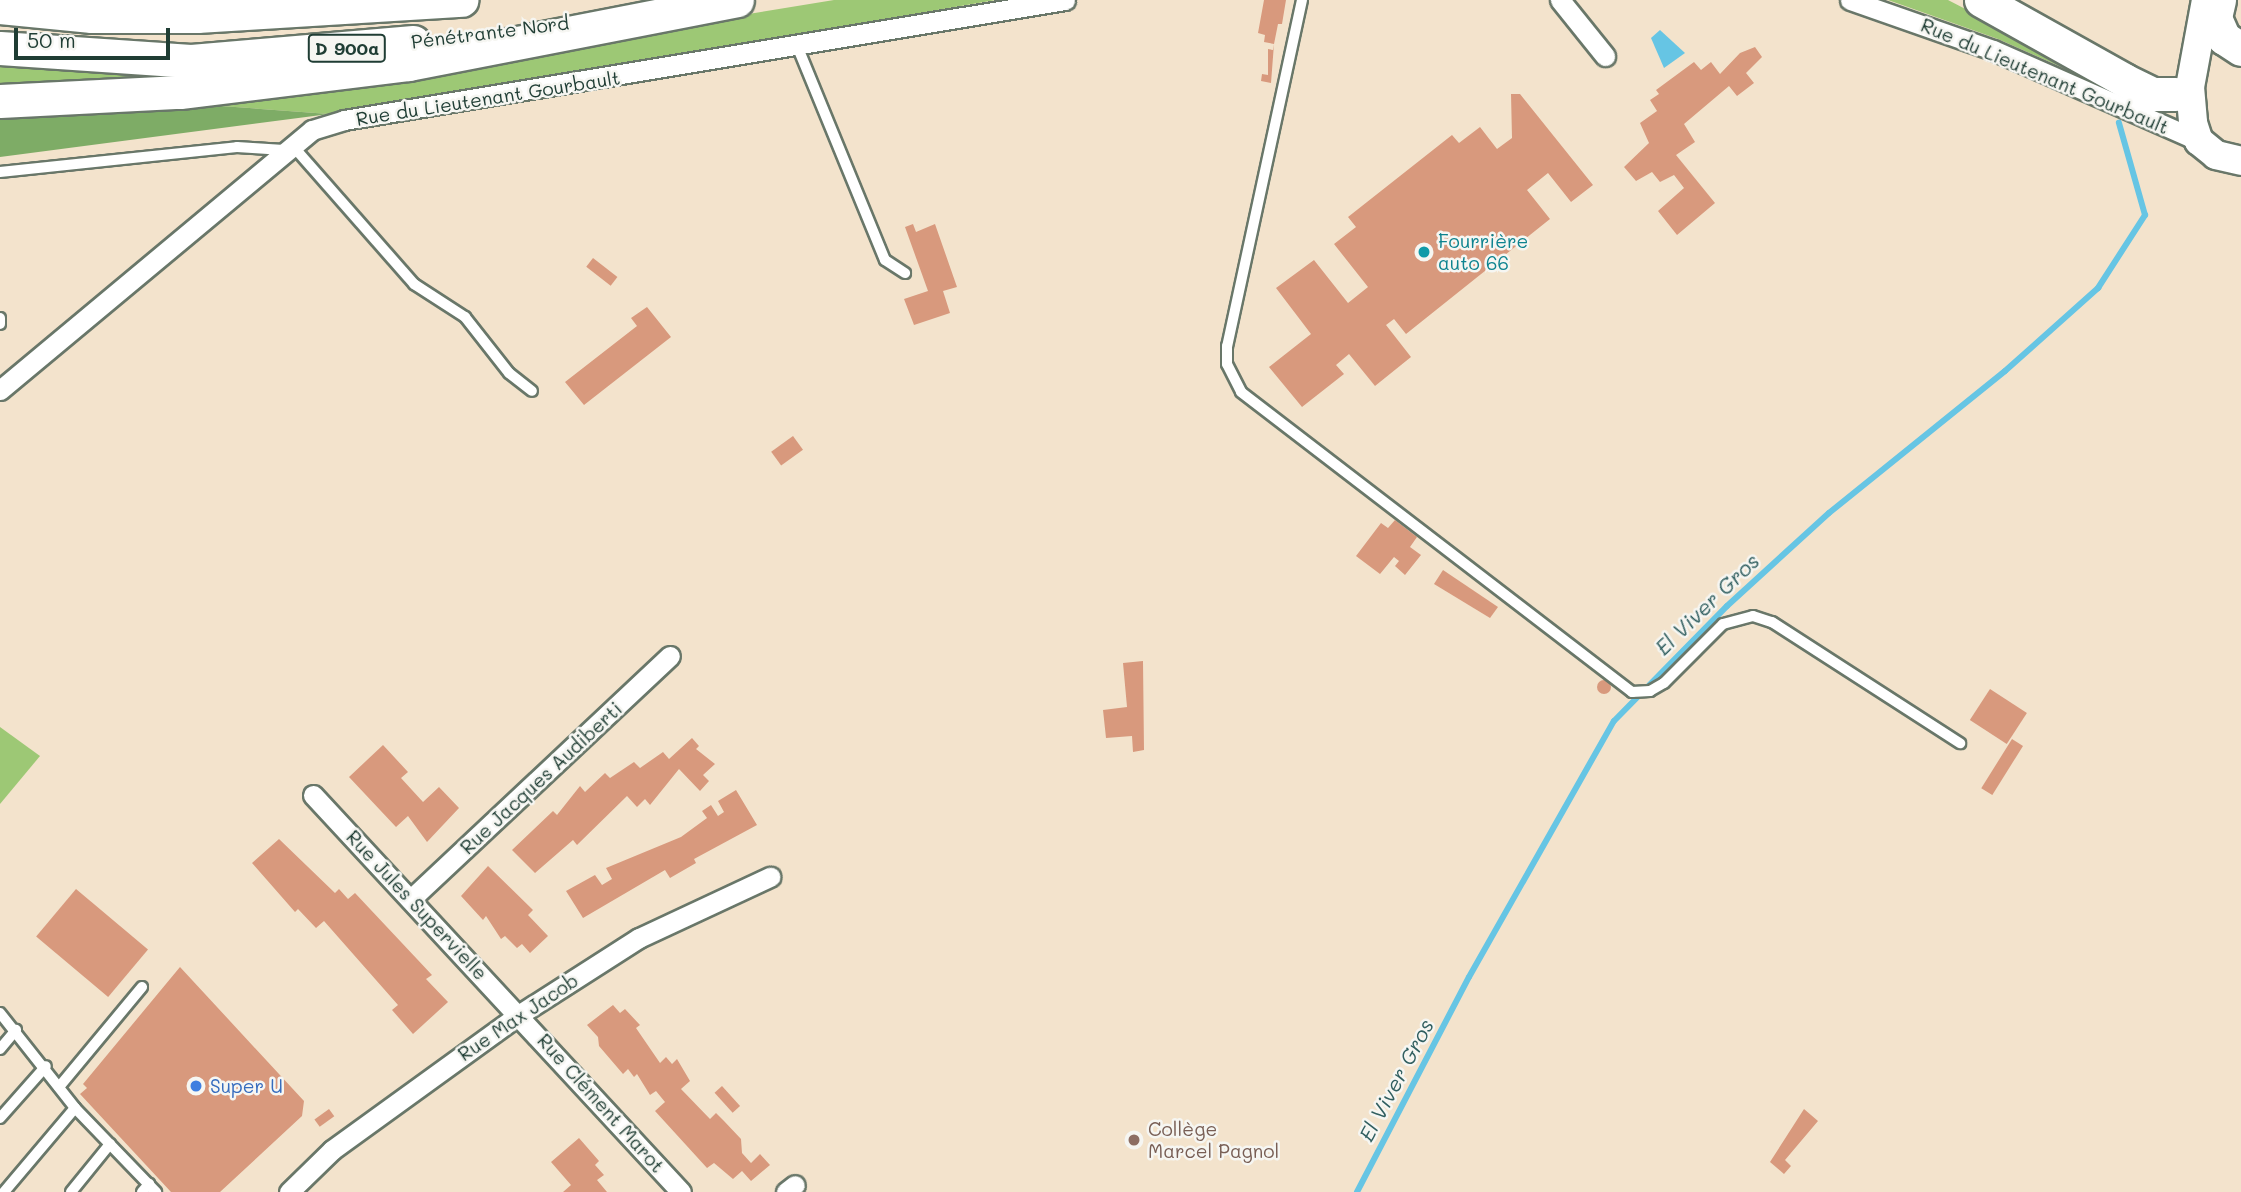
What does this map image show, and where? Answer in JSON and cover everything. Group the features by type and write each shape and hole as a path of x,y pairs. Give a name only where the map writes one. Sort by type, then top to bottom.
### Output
{"highway":[{"name":"Pénétrante Nord","path":"0,7 92,16 197,16 462,0"},
{"name":"Pénétrante Nord","path":"0,48 191,61 450,39 728,0"},
{"path":"0,101 180,92 410,64 737,0"},
{"path":"1982,0 2153,94 2190,85"},
{"path":"2219,0 2215,18 2232,43"}],"main road":[{"path":"2206,0 2190,85 2202,103 2219,152"},
{"path":"2190,85 2232,43 2233,0"}],"street":[{"name":"Rue du Lieutenant Gourbault","path":"0,390 288,147 312,130 344,120 798,48 1065,0"},
{"path":"1560,0 1605,56"},
{"name":"Rue du Lieutenant Gourbault","path":"1850,0 1993,50 2219,152"},
{"name":"Rue Jacques Audiberti","path":"411,899 670,656"},
{"name":"Rue Jules Supervielle","path":"313,795 520,1014"},
{"name":"Rue Max Jacob","path":"289,1192 332,1150 520,1014 639,938 770,877"},
{"name":"Rue Clément Marot","path":"520,1014 681,1192"}],"lane":[{"path":"1302,0 1227,346 1232,378 1241,393 1632,692 1650,691 1664,684 1723,624 1753,617 1772,622 1960,743"},
{"path":"798,48 885,260 905,273"},
{"path":"0,172 237,147 288,147 414,284 464,317 509,373 532,391"},
{"path":"0,318 0,324"},
{"path":"59,1087 142,987"},
{"path":"0,1013 46,1066 75,1108 149,1189"},
{"path":"0,1049 16,1030"},
{"path":"0,1118 46,1066"},
{"path":"4,1192 75,1108"},
{"path":"71,1192 110,1144"}],"green space":[{"path":"834,0 996,0 329,114 194,104"},
{"path":"1888,0 1948,0 2097,77 2097,83 1998,39"},
{"path":"0,65 163,73 291,72 0,93"},
{"path":"194,104 329,114 0,157 0,116"},
{"path":"0,727 40,756 0,804"}],"water":[{"path":"1660,30 1685,53 1664,68 1651,38"}],"building":[{"path":"1264,0 1286,0 1282,24 1278,24 1274,44 1264,42 1265,35 1258,33"},
{"path":"1274,44 1271,83 1261,81 1262,74 1268,75 1268,49 1273,50"},
{"path":"1755,47 1762,57 1746,73 1754,83 1737,96 1729,86 1684,124 1695,142 1676,155 1715,203 1677,235 1658,211 1684,188 1674,175 1660,182 1652,172 1636,181 1624,167 1649,143 1640,123 1657,111 1650,100 1659,94 1656,90 1694,62 1701,70 1711,62 1720,74 1740,53"},
{"name":"Fourrière auto 66","path":"1511,94 1520,94 1593,185 1571,202 1548,173 1527,190 1550,219 1406,334 1394,319 1386,325 1411,357 1375,386 1349,354 1336,365 1344,374 1302,407 1269,367 1311,334 1276,288 1314,260 1348,303 1368,287 1334,244 1356,227 1348,217 1452,135 1459,143 1480,127 1497,149 1512,138"},
{"path":"913,224 916,232 935,224 957,287 943,291 950,313 914,325 904,299 928,291 905,227"},
{"path":"593,258 617,277 611,286 586,267"},
{"path":"647,307 671,337 584,405 565,382 637,326 631,318"},
{"path":"793,436 803,450 781,466 771,452"},
{"path":"1395,520 1417,537 1410,547 1421,555 1405,575 1395,566 1399,561 1394,557 1380,574 1356,556 1381,523 1388,528"},
{"path":"1443,570 1498,607 1490,618 1434,584"},
{"path":"1143,661 1144,750 1133,752 1132,736 1106,738 1103,710 1127,707 1123,663"},
{"path":"1601,680 1607,680 1611,687 1607,694 1601,694 1597,690 1597,684"},
{"path":"1990,689 2027,713 2007,744 1970,720"},
{"path":"692,738 699,746 696,749 715,764 703,775 709,781 700,791 679,769 650,805 645,799 637,807 627,796 577,845 573,840 535,873 512,850 553,811 557,815 580,786 585,792 605,773 610,778 634,762 640,768 663,752 669,759"},
{"path":"2012,739 2023,746 1992,795 1981,788"},
{"path":"383,745 408,772 401,778 423,802 439,787 459,808 427,842 408,816 396,827 349,777"},
{"path":"736,790 757,825 694,859 696,863 670,878 665,870 583,918 566,891 595,875 602,885 612,879 606,868 681,837 707,818 702,811 711,805 718,816 724,812 718,801"},
{"path":"279,839 335,893 339,889 348,899 355,893 432,975 426,979 448,1002 413,1034 392,1010 398,1005 324,921 316,928 298,909 295,912 252,863"},
{"path":"488,866 533,910 528,915 548,936 530,953 522,944 517,948 505,936 501,939 486,916 483,920 461,896"},
{"path":"76,889 148,949 108,997 36,936"},
{"path":"180,967 304,1101 302,1116 220,1192 171,1192 80,1094 87,1088 83,1084"},
{"path":"613,1005 620,1013 625,1009 640,1025 636,1028 660,1063 666,1057 672,1064 677,1059 690,1081 681,1089 710,1119 716,1113 724,1121 741,1139 742,1153 751,1163 760,1154 770,1165 751,1181 742,1171 733,1179 714,1163 707,1168 655,1111 665,1102 656,1091 650,1095 637,1074 634,1077 628,1069 623,1074 599,1046 598,1037 587,1025"},
{"path":"722,1086 740,1106 733,1113 715,1093"},
{"path":"329,1109 334,1116 320,1127 314,1120"},
{"path":"1804,1109 1818,1121 1785,1160 1791,1166 1784,1174 1770,1162"},
{"path":"579,1138 599,1161 595,1165 604,1175 597,1180 607,1192 563,1192 571,1185 551,1162"}],"waterway":[{"name":"El Viver Gros","path":"1357,1192 1469,977 1614,721 1727,606 1829,513 2005,371 2098,288 2145,215 2119,123"}],"place":[{"name":"Fourrière auto 66","path":"1424,252"},
{"name":"Super U","path":"196,1086"},
{"name":"Collège Marcel Pagnol","path":"1134,1140"}]}
